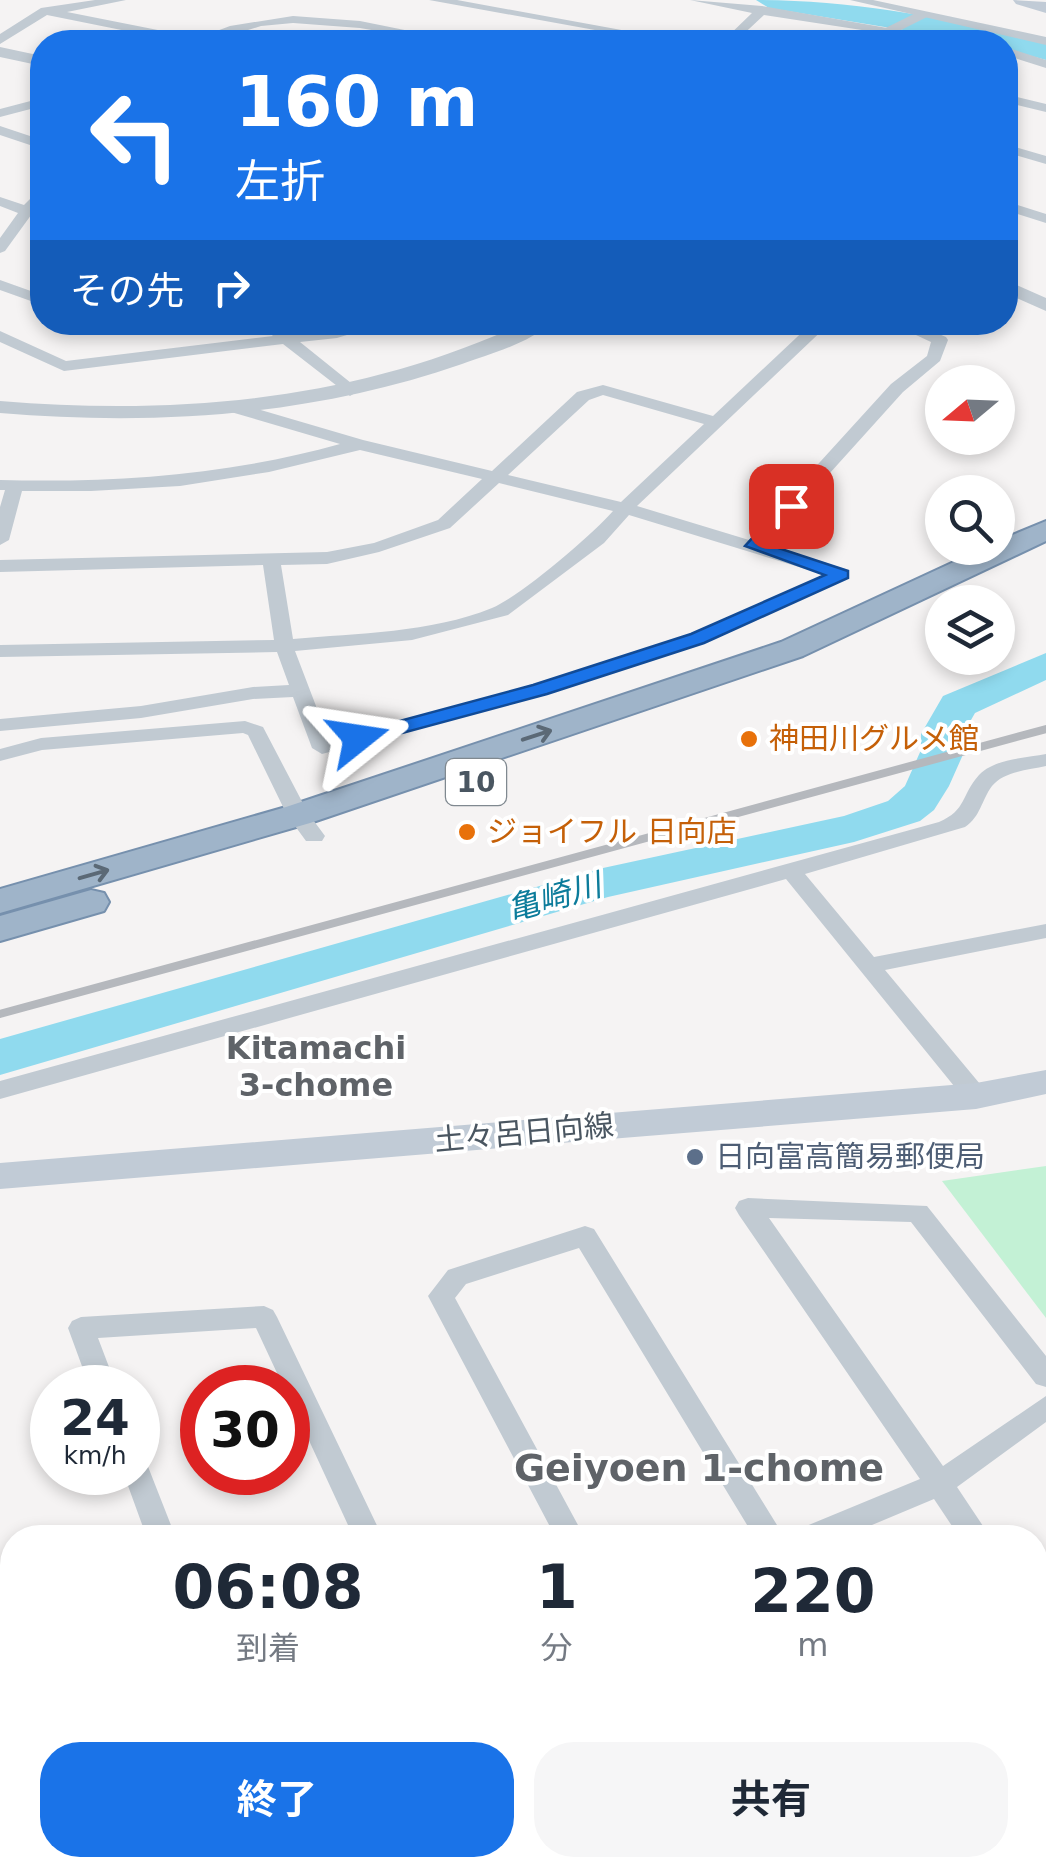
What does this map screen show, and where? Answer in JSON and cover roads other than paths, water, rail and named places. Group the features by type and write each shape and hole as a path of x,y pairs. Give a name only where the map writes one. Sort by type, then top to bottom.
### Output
{"highway":[{"name":"10","path":"0,901 306,826 792,649 1046,530"},
{"name":"10","path":"984,585 1046,554"},
{"name":"10","path":"0,929 306,826 758,685 925,614"}],"main road":[{"path":"1022,0 1046,8"},
{"name":"土々呂日向線","path":"0,1176 976,1096 1046,1082"}],"street":[{"path":"0,40 45,12 120,0"},
{"path":"292,0 302,14"},
{"path":"696,0 881,30"},
{"path":"856,0 999,30"},
{"path":"441,3 607,30"},
{"path":"889,30 941,7"},
{"path":"741,30 762,10"},
{"path":"45,12 137,30"},
{"path":"221,30 234,23 302,14 394,30"},
{"path":"408,30 419,22"},
{"path":"1018,34 1046,40"},
{"path":"0,52 30,58"},
{"path":"1018,56 1046,64"},
{"path":"0,62 30,68"},
{"path":"1018,101 1046,108"},
{"path":"0,113 30,105"},
{"path":"0,130 30,141"},
{"path":"1018,152 1046,160"},
{"path":"0,200 28,211"},
{"path":"0,248 30,208"},
{"path":"1018,208 1043,215"},
{"path":"1018,279 1046,291"},
{"path":"0,285 30,296"},
{"path":"1018,292 1046,305"},
{"path":"280,335 350,391"},
{"path":"0,336 64,366 313,335"},
{"path":"0,406 55,413 237,408 350,391 439,368 519,335"},
{"path":"0,651 284,646 412,634 501,611 598,540 625,508 809,335"},
{"path":"754,546 898,388 934,358 940,340 928,335"},
{"path":"0,566 327,558 414,536 444,524 583,396 603,390 718,422"},
{"path":"237,408 358,444 625,508 842,574 698,638 540,690 322,748 297,691 284,646 270,558"},
{"path":"0,540 7,485 129,485 214,478 294,464 358,444"},
{"path":"0,726 141,712 253,693 297,691"},
{"path":"0,754 42,744 245,727 256,731 306,826"},
{"path":"0,1090 962,821 971,814 984,781 996,773 1046,760"},
{"path":"790,870 976,1096"},
{"path":"869,966 1046,931"},
{"path":"968,1525 748,1208 918,1213 1046,1376"},
{"path":"563,1525 440,1296 457,1277 585,1236 763,1525"},
{"path":"95,1365 81,1328 264,1316 363,1525"},
{"path":"840,1525 941,1483 1046,1408"},
{"path":"146,1495 157,1525"}],"waterway":[{"name":"亀崎川","path":"769,0 952,30"},
{"name":"亀崎川","path":"1018,45 1046,52"},
{"name":"亀崎川","path":"0,1057 603,883 854,828 904,811 927,786 943,750 942,734 958,705 1046,665"}],"railway":[{"path":"0,1014 1046,729"}],"place":[{"name":"神田川グルメ館","path":"749,739"},
{"name":"ジョイフル 日向店","path":"467,832"},
{"name":"日向富高簡易郵便局","path":"695,1157"}],"district":[{"name":"Kitamachi 3-chome","path":"316,1066"},
{"name":"Geiyoen 1-chome","path":"699,1468"}]}
